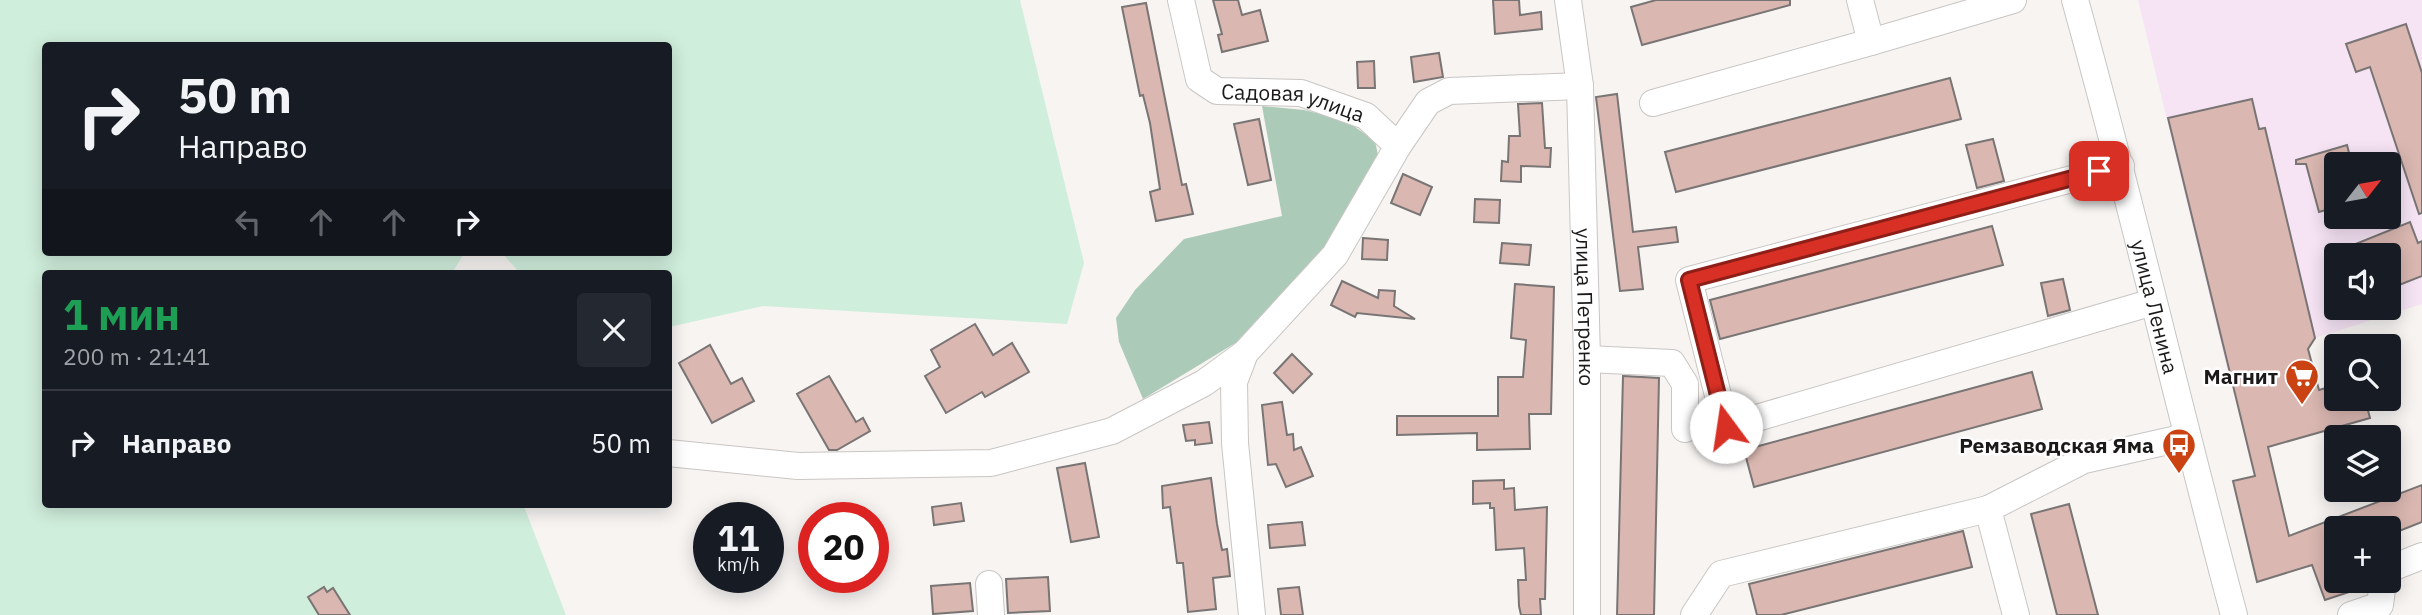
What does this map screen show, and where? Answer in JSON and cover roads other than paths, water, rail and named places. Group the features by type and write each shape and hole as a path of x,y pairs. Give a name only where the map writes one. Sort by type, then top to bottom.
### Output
{"street":[{"name":"Садовая улица","path":"1181,0 1199,79 1217,91 1301,93 1366,116 1398,146"},
{"name":"улица Петренко","path":"1568,0 1580,86 1587,359 1587,615"},
{"path":"1860,0 1871,42"},
{"path":"1653,103 2013,0"},
{"name":"улица Ленина","path":"2075,0 2121,166 2186,437 2234,615"},
{"path":"672,453 798,466 991,463 1112,431 1204,383 1245,353 1335,254 1398,146 1428,102 1449,91 1580,86"},
{"path":"2121,166 1689,280 1726,427 2153,302"},
{"path":"1245,353 1234,382 1235,443 1252,615"},
{"path":"1587,359 1671,363 1685,384 1685,429"},
{"path":"1694,615 1721,575 1988,509 2084,460 2186,437"},
{"path":"1988,509 2016,615"},
{"path":"2401,564 2422,556"},
{"path":"989,584 991,615"},
{"path":"2351,615 2380,605 2381,593"}],"place":[{"name":"Магнит","path":"2302,406"},
{"name":"Ремзаводская Яма","path":"2179,475"}]}
